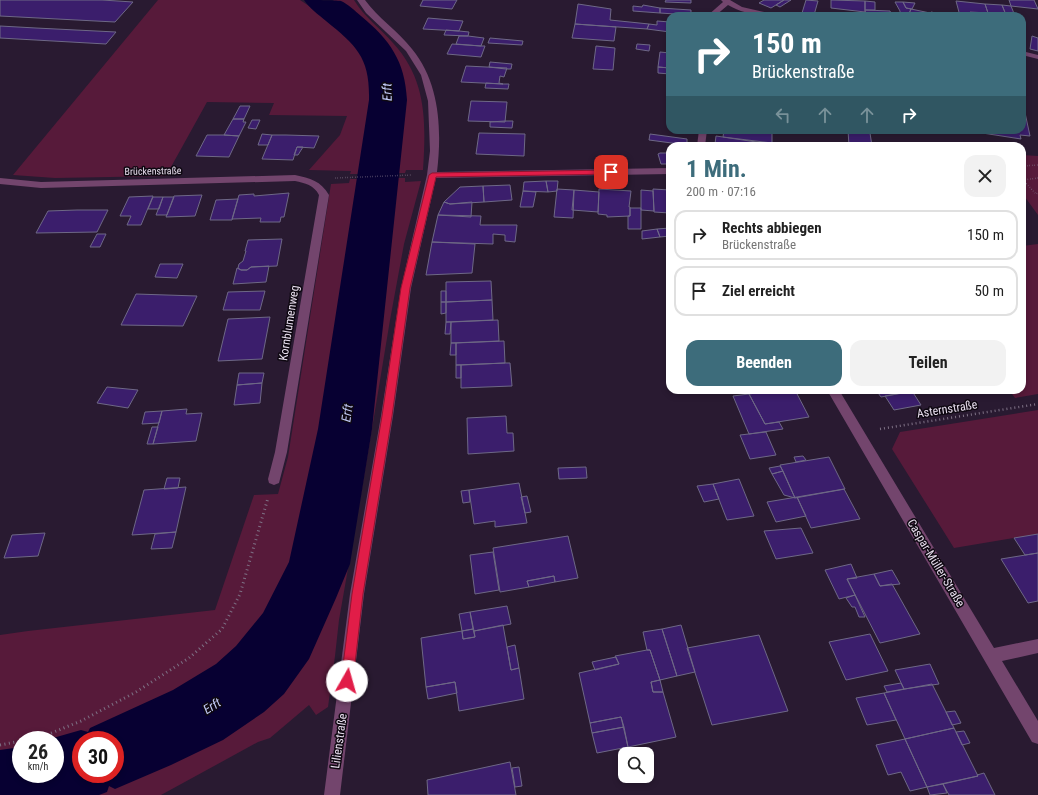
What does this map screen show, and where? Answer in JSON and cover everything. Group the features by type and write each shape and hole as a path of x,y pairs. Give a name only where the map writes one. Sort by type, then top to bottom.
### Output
{"street":[{"name":"Lilienstraße","path":"332,795 357,594 387,416 406,288 432,175 435,150 432,101 425,75 409,50 370,11 362,0"},
{"path":"715,12 726,1 740,9 753,12"},
{"path":"1026,54 1038,57"},
{"path":"432,175 666,171"},
{"name":"Brückenstraße","path":"0,181 41,184 281,178 307,180"},
{"name":"Kornblumenweg","path":"274,479 281,452 324,195 318,186 307,180"},
{"name":"Caspar-Müller-Straße","path":"835,394 1038,736"},
{"path":"991,656 1038,646"}],"path":[{"path":"1026,166 1038,164"},
{"path":"338,177 405,175"},
{"path":"1026,180 1038,178"},
{"path":"1026,183 1036,194 1038,193"},
{"name":"Asternstraße","path":"858,433 1038,404"},
{"path":"56,731 81,721 136,692 189,658 222,629 240,594 274,479"},
{"path":"0,745 12,743"}],"shaded area":[{"path":"158,0 300,0 345,30 371,55 377,66 379,76 377,113 372,146 371,174 350,174 351,171 309,170 340,135 347,116 269,115 274,103 207,102 166,176 55,178 13,175"},
{"path":"333,0 354,0 367,17 393,43 404,57 412,72 422,102 424,118 423,170 406,170 405,173 389,173 398,96 396,79 391,64 384,52 376,42"},
{"path":"1026,155 1038,156 1038,215 1026,198"},
{"path":"385,178 405,178 405,182 421,181 404,244 390,320 339,620 328,707 316,715 309,705 270,738 258,742 161,795 0,795 0,635 215,610 254,495 278,494 288,457 331,184 349,183 350,179 364,179 354,260 355,288 327,445 327,470 319,513 296,588 281,619 266,642 237,676 217,689 155,724 124,737 124,731 72,731 72,783 124,783 124,744 171,746 216,719 261,684 278,664 296,638 310,612 324,577 334,544 352,458 368,355"},
{"path":"1038,244 1038,394 1015,398 1012,394 1026,394 1026,246"},
{"path":"1038,410 1038,534 954,548 892,449 900,432"}],"building":[{"path":"0,0 102,0 133,2 115,22 0,16"},
{"path":"423,0 457,0 452,9 420,6"},
{"path":"666,0 691,0 691,3 665,2"},
{"path":"764,0 784,0 771,8 759,3"},
{"path":"784,0 791,0 780,7 776,5"},
{"path":"806,0 818,1 815,12 802,12"},
{"path":"831,0 865,1 865,12 831,8"},
{"path":"1009,0 1034,0 1038,9 1011,6"},
{"path":"865,1 875,2 875,10 865,10"},
{"path":"956,1 985,4 988,12 970,12 959,12"},
{"path":"895,2 903,2 906,8 911,9 910,12 900,11"},
{"path":"903,2 915,3 912,9 906,8"},
{"path":"578,4 611,9 610,20 649,24 647,29 575,24"},
{"path":"985,4 1002,5 1005,12 988,12"},
{"path":"643,5 660,8 660,13 633,11 633,6 642,7"},
{"path":"1002,5 1011,6 1013,12 1005,12"},
{"path":"660,8 691,10 691,12 660,13"},
{"path":"911,9 925,12 910,12"},
{"path":"865,10 890,12 865,12"},
{"path":"428,18 463,21 459,31 423,29"},
{"path":"657,21 666,22 666,31 647,29 649,24 657,25"},
{"path":"575,24 616,27 614,41 572,38"},
{"path":"0,26 116,32 106,44 0,38"},
{"path":"446,30 469,32 468,36 444,35"},
{"path":"459,36 484,38 481,46 456,44"},
{"path":"1032,36 1038,38 1038,51 1030,49"},
{"path":"490,38 523,41 522,45 488,43"},
{"path":"452,44 485,46 481,57 447,54"},
{"path":"637,44 650,45 649,51 636,49"},
{"path":"596,46 615,48 613,70 593,69"},
{"path":"660,52 666,53 666,68 658,67"},
{"path":"490,62 512,64 511,69 489,67"},
{"path":"466,66 507,68 504,77 500,76 499,83 503,84 461,82"},
{"path":"658,67 666,68 666,74 658,73"},
{"path":"486,83 509,84 508,89 485,88"},
{"path":"471,101 507,102 505,122 468,121"},
{"path":"240,106 250,106 244,119 233,119"},
{"path":"1026,117 1030,136 1020,135 1021,139 989,134 1026,134"},
{"path":"233,119 244,119 243,122 246,122 239,136 224,135"},
{"path":"252,120 260,120 256,129 248,128"},
{"path":"513,121 512,128 490,127 490,122"},
{"path":"479,133 525,134 524,156 476,154"},
{"path":"262,134 272,135 268,145 258,145"},
{"path":"650,134 687,139 687,142 666,142 649,140"},
{"path":"723,134 772,134 772,142 764,142 723,137"},
{"path":"848,134 870,134 871,142 849,142"},
{"path":"207,135 239,136 229,157 196,156"},
{"path":"272,135 319,136 314,148 297,147 293,160 262,159"},
{"path":"716,136 756,142 715,142"},
{"path":"297,147 303,147 298,155 294,155"},
{"path":"666,153 666,164 661,164 658,154"},
{"path":"546,181 548,192 523,191 524,182"},
{"path":"546,181 558,181 557,191 548,192"},
{"path":"510,185 512,200 484,202 483,186"},
{"path":"483,186 484,202 450,204 444,202 460,187"},
{"path":"557,189 574,190 573,218 554,217"},
{"path":"599,189 631,191 629,207 630,216 607,217 607,215 598,214"},
{"path":"653,189 666,190 666,213 654,212"},
{"path":"574,190 599,192 598,212 572,210"},
{"path":"641,190 653,191 654,211 641,210"},
{"path":"523,191 536,192 533,207 520,207"},
{"path":"289,193 284,217 281,217 280,222 260,222 261,218 232,219 239,195 254,194 254,196"},
{"path":"202,195 195,216 166,217 174,196"},
{"path":"153,196 141,225 127,225 131,216 120,216 129,197"},
{"path":"153,197 163,197 159,209 148,209"},
{"path":"163,197 174,197 167,215 156,215"},
{"path":"238,199 232,220 210,220 216,200"},
{"path":"444,202 450,204 472,202 471,217 438,215"},
{"path":"630,208 641,208 641,229 628,229 628,216 630,216"},
{"path":"108,210 97,232 36,233 48,211"},
{"path":"438,215 481,216 480,225 517,225 515,242 505,241 505,235 493,234 493,244 432,242"},
{"path":"666,228 666,236 660,237 657,229"},
{"path":"657,229 660,237 642,239 642,231"},
{"path":"97,234 106,234 100,247 90,247"},
{"path":"282,239 277,266 251,267 247,270 241,270 238,268 239,264 243,261 248,240"},
{"path":"432,242 475,244 472,273 426,275"},
{"path":"160,264 183,264 177,278 155,277"},
{"path":"269,266 266,282 233,284 237,268 247,270 251,267"},
{"path":"491,281 492,300 446,302 446,282"},
{"path":"265,291 260,310 223,310 228,292"},
{"path":"441,291 446,291 446,302 441,302"},
{"path":"136,294 197,296 183,326 121,325"},
{"path":"492,300 493,320 446,322 446,302"},
{"path":"441,302 446,302 446,313 441,314"},
{"path":"270,317 262,359 218,361 228,319"},
{"path":"498,320 499,341 451,343 451,322"},
{"path":"446,322 451,322 450,334 445,334"},
{"path":"504,341 505,363 456,365 456,343"},
{"path":"451,343 456,343 456,355 450,355"},
{"path":"510,363 512,386 461,388 461,365"},
{"path":"456,365 461,365 461,378 456,378"},
{"path":"239,373 264,373 262,383 237,385"},
{"path":"262,383 260,403 234,405 237,385"},
{"path":"107,387 138,390 128,408 97,403"},
{"path":"749,394 797,394 809,417 765,424"},
{"path":"749,394 765,424 779,422 783,429 749,434 733,396"},
{"path":"879,394 897,394 881,397"},
{"path":"896,394 914,394 921,405 894,410 885,396"},
{"path":"187,409 186,414 202,413 196,441 153,444 162,411"},
{"path":"162,411 159,423 142,424 145,412"},
{"path":"506,416 507,433 513,433 514,451 468,454 467,418"},
{"path":"152,427 158,427 153,444 147,444"},
{"path":"766,432 776,455 750,459 740,435"},
{"path":"803,456 806,460 796,462 794,457"},
{"path":"829,457 845,489 795,498 780,465"},
{"path":"780,466 783,471 772,474 769,468"},
{"path":"586,467 587,478 559,479 558,468"},
{"path":"783,471 795,498 784,495 772,474"},
{"path":"167,478 180,478 178,488 164,489"},
{"path":"739,479 754,516 727,520 713,484"},
{"path":"519,483 527,523 495,527 495,521 474,524 469,490"},
{"path":"713,484 719,499 704,502 697,486"},
{"path":"186,487 176,532 132,535 144,490"},
{"path":"844,489 860,519 811,528 797,497"},
{"path":"469,490 470,502 463,503 461,491"},
{"path":"527,496 531,512 525,513 521,497"},
{"path":"797,497 806,516 776,522 767,502"},
{"path":"801,528 813,553 776,559 764,531"},
{"path":"176,532 172,548 151,549 155,534"},
{"path":"45,533 38,556 4,558 12,535"},
{"path":"1038,534 1038,553 1025,555 1014,538"},
{"path":"568,536 578,578 555,582 554,576 527,581 529,587 500,592 493,548"},
{"path":"493,552 499,590 475,594 470,555"},
{"path":"1038,553 1038,601 1028,603 1001,559"},
{"path":"851,564 857,578 847,579 855,595 839,599 825,570"},
{"path":"892,570 900,584 880,586 874,574"},
{"path":"874,574 880,586 892,584 920,634 880,643 847,579"},
{"path":"554,576 555,582 529,587 527,581"},
{"path":"855,595 865,617 859,617 855,607 852,607 846,598"},
{"path":"507,606 511,624 474,631 470,612"},
{"path":"470,612 473,629 462,631 459,614"},
{"path":"503,625 511,670 519,668 524,699 459,711 455,682 426,687 421,638 462,631 463,639 475,637 474,631"},
{"path":"681,625 695,672 677,676 662,629"},
{"path":"473,629 475,637 463,639 462,631"},
{"path":"662,629 677,676 660,680 650,650 647,650 643,632"},
{"path":"870,634 888,671 846,680 829,642"},
{"path":"759,635 788,711 712,725 687,648"},
{"path":"515,645 519,668 511,670 507,647"},
{"path":"650,650 660,680 651,682 653,692 663,692 676,737 628,747 621,717 590,723 579,673 619,664 615,656"},
{"path":"616,657 619,664 595,670 592,662"},
{"path":"930,664 939,684 904,689 895,670"},
{"path":"660,680 663,692 653,692 651,682"},
{"path":"455,682 457,693 428,699 426,687"},
{"path":"901,683 904,689 887,692 884,686"},
{"path":"932,684 954,728 905,739 884,693"},
{"path":"884,693 896,720 867,725 856,698"},
{"path":"955,711 961,723 952,725 946,712"},
{"path":"621,717 624,727 592,733 590,723"},
{"path":"624,727 628,747 618,747 618,749 597,753 592,733"},
{"path":"954,728 978,776 927,787 905,739"},
{"path":"964,731 970,743 962,745 956,732"},
{"path":"905,739 927,787 910,791 901,772 888,775 876,745"},
{"path":"510,762 516,795 428,795 427,780"},
{"path":"519,767 522,786 515,787 512,768"},
{"path":"984,773 995,795 949,795 943,784 978,776 977,775"},
{"path":"943,784 947,793 930,795 927,787"}],"waterway":[{"name":"Erft","path":"124,749 198,715 240,688 260,670 286,636 319,564 345,429 388,100 388,83 384,66 373,46 347,21 320,0"},
{"name":"Erft","path":"0,787 7,787 72,769"}],"route":[{"path":"347,681 357,594 387,416 406,288 432,175 459,176 611,172"}]}
